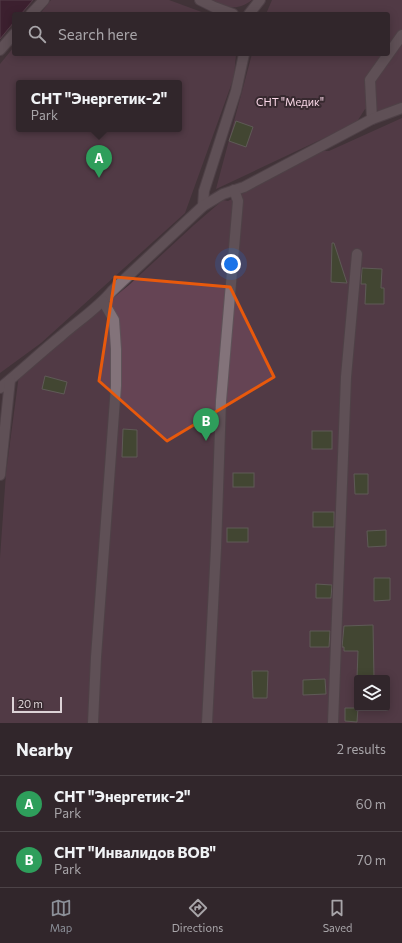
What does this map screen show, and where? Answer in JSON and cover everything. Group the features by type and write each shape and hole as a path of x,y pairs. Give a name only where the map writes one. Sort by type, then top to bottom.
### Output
{"lane":[{"path":"33,12 44,0"},
{"path":"200,0 228,12"},
{"path":"251,12 260,0"},
{"path":"390,52 402,35"},
{"path":"0,50 12,36"},
{"path":"203,206 204,191 236,91 244,56"},
{"path":"372,119 370,80 387,56"},
{"path":"0,388 59,337 103,302 112,291 203,206 222,194 244,187 372,119 402,108"},
{"path":"207,723 216,548 221,401 238,201 234,190"},
{"path":"333,723 346,377 357,254"},
{"path":"93,723 96,657 116,379 114,320 103,302"},
{"path":"0,475 10,380"}],"highlighted area":[{"path":"115,277 230,287 274,377 167,441 99,381"}],"green space":[{"path":"51,0 169,0 202,12 42,12"},
{"path":"209,0 252,0 241,6 231,7 220,5"},
{"name":"СНТ \"Медик\"","path":"272,0 402,0 402,103 381,112 373,107 365,109 356,123 216,189 251,56 390,56 390,12 267,12"},
{"path":"12,49 12,56 236,56 234,77 185,213 41,343 0,373 0,64"},
{"path":"402,118 402,723 0,723 0,558 6,473 19,375 129,285 223,200 228,201 323,151 329,151"}],"shaded area":[{"path":"0,0 33,0 23,12 12,12 12,24 0,39"}],"building":[{"path":"236,121 253,127 246,147 229,141"},
{"path":"332,243 334,243 347,283 331,282"},
{"path":"362,268 382,269 381,288 384,288 384,304 365,304 366,284 361,284"},
{"path":"45,376 67,382 64,394 42,389"},
{"path":"123,429 137,430 137,457 122,457"},
{"path":"312,431 332,431 332,449 312,449"},
{"path":"233,473 254,473 254,487 233,487"},
{"path":"354,474 368,474 368,494 355,494"},
{"path":"313,512 334,512 334,527 313,527"},
{"path":"227,528 248,528 248,542 227,542"},
{"path":"386,530 386,546 368,547 367,531"},
{"path":"374,578 390,578 390,600 374,601"},
{"path":"316,584 332,585 331,598 316,598"},
{"path":"373,625 374,675 357,675 358,651 344,651 344,647 342,647 344,626"},
{"path":"310,631 330,631 329,647 310,647"},
{"path":"252,671 268,671 267,698 253,698"},
{"path":"325,679 326,694 303,695 303,680"},
{"path":"345,708 354,708 354,711 358,711 357,722 345,721"}],"place":[{"name":"СНТ \"Энергетик-2\"","path":"99,178"},
{"name":"СНТ \"Инвалидов ВОВ\"","path":"206,441"}]}
